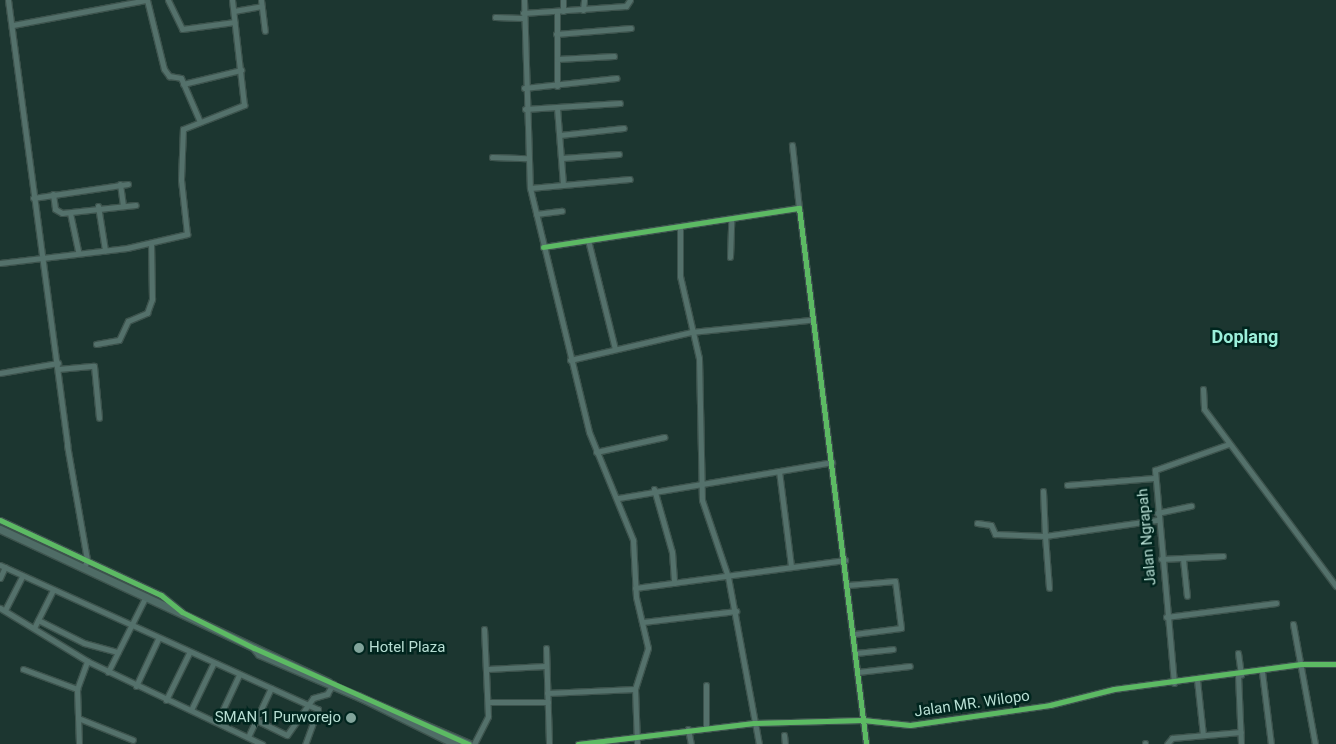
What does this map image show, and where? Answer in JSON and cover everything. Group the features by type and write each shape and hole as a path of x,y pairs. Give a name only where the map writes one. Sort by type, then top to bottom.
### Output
{"main road":[{"path":"0,529 182,612 358,696 468,744"},
{"path":"358,696 455,744"}],"street":[{"path":"8,0 13,25 33,198 87,560 84,568"},
{"path":"13,25 146,0 164,69 183,84 200,122"},
{"path":"168,0 182,29 235,22"},
{"path":"0,262 42,255 152,244 188,232 181,180 183,131 200,122 243,109 241,70 232,0"},
{"path":"261,0 265,31"},
{"path":"524,0 524,88 530,188 570,360 596,452 618,498 633,540 635,588 648,648 634,689 637,744"},
{"path":"557,86 556,34 563,0"},
{"path":"582,10 584,0"},
{"path":"607,8 608,0"},
{"path":"495,17 628,6 630,0"},
{"path":"234,11 262,6"},
{"path":"556,34 631,28"},
{"path":"557,59 614,56"},
{"path":"183,84 241,70"},
{"path":"524,88 557,86 616,78"},
{"path":"525,109 620,103"},
{"path":"557,108 563,185"},
{"path":"560,134 624,128"},
{"path":"792,145 810,320 845,560 866,744"},
{"path":"562,158 619,154"},
{"path":"492,157 527,158"},
{"path":"530,188 630,179"},
{"path":"120,184 123,205"},
{"path":"33,198 128,184"},
{"path":"53,194 58,212 70,213 98,206 136,204"},
{"path":"98,206 105,250"},
{"path":"543,247 680,228 799,208"},
{"path":"536,214 562,211"},
{"path":"70,213 78,252"},
{"path":"730,257 731,219"},
{"path":"680,228 680,276 699,368 701,487 728,577 736,611 759,744"},
{"path":"588,240 615,349"},
{"path":"96,344 120,340 128,321 147,313 152,299 152,244"},
{"path":"570,360 691,332 810,320"},
{"path":"0,374 58,366 94,366 99,418"},
{"path":"1203,389 1202,406 1336,586"},
{"path":"596,452 664,437"},
{"name":"Jalan Ngrapah","path":"1174,683 1157,520 1154,478 1156,467 1229,444"},
{"path":"618,498 654,489 701,487 832,462"},
{"path":"779,471 791,566"},
{"path":"1067,484 1154,478"},
{"path":"654,489 672,552 674,583"},
{"path":"1043,491 1049,588"},
{"path":"1157,513 1191,506"},
{"path":"0,520 161,595 182,612"},
{"path":"977,522 991,525 995,534 1045,536 1157,520"},
{"path":"1161,559 1223,556"},
{"path":"1182,559 1187,596"},
{"path":"635,588 845,560"},
{"path":"0,578 2,566 129,627 308,704 320,712 305,744"},
{"path":"22,576 2,609 108,672 262,744"},
{"path":"848,585 895,581 901,628 854,634"},
{"path":"34,628 53,590"},
{"path":"108,672 146,596"},
{"path":"1166,617 1276,602"},
{"path":"643,622 736,611"},
{"path":"38,620 84,643 118,652"},
{"path":"1293,624 1315,744"},
{"path":"474,744 488,716 484,629"},
{"path":"136,686 158,639"},
{"path":"546,648 545,666 549,744"},
{"path":"856,653 893,649"},
{"path":"166,700 189,653"},
{"path":"1238,653 1241,744"},
{"path":"78,744 77,689 87,661"},
{"path":"191,710 214,664"},
{"name":"Jalan MR. Wilopo","path":"578,744 635,734 754,723 863,720 910,725 1050,705 1114,689 1240,675 1301,664 1336,664"},
{"path":"487,669 545,666"},
{"path":"858,672 910,666"},
{"path":"23,669 77,689"},
{"path":"1262,672 1271,744"},
{"path":"218,722 239,675"},
{"path":"1197,680 1203,735"},
{"path":"256,720 286,736 314,697 328,693 330,683"},
{"path":"706,684 706,727"},
{"path":"248,737 271,688"},
{"path":"547,693 634,689"},
{"path":"488,702 548,702"},
{"path":"78,718 134,740"},
{"path":"688,729 691,744"},
{"path":"1167,744 1172,738 1241,732"},
{"path":"784,734 785,744"}],"cycle path":[{"path":"543,247 799,208 866,744"},
{"path":"0,520 161,595 182,612 254,648 469,744"},
{"path":"578,744 754,723 863,720 910,725 1050,705 1114,689 1301,664 1336,664"}],"place":[{"name":"Hotel Plaza","path":"359,648"},
{"name":"SMAN 1 Purworejo","path":"351,718"}],"district":[{"name":"Doplang","path":"1245,337"}]}
